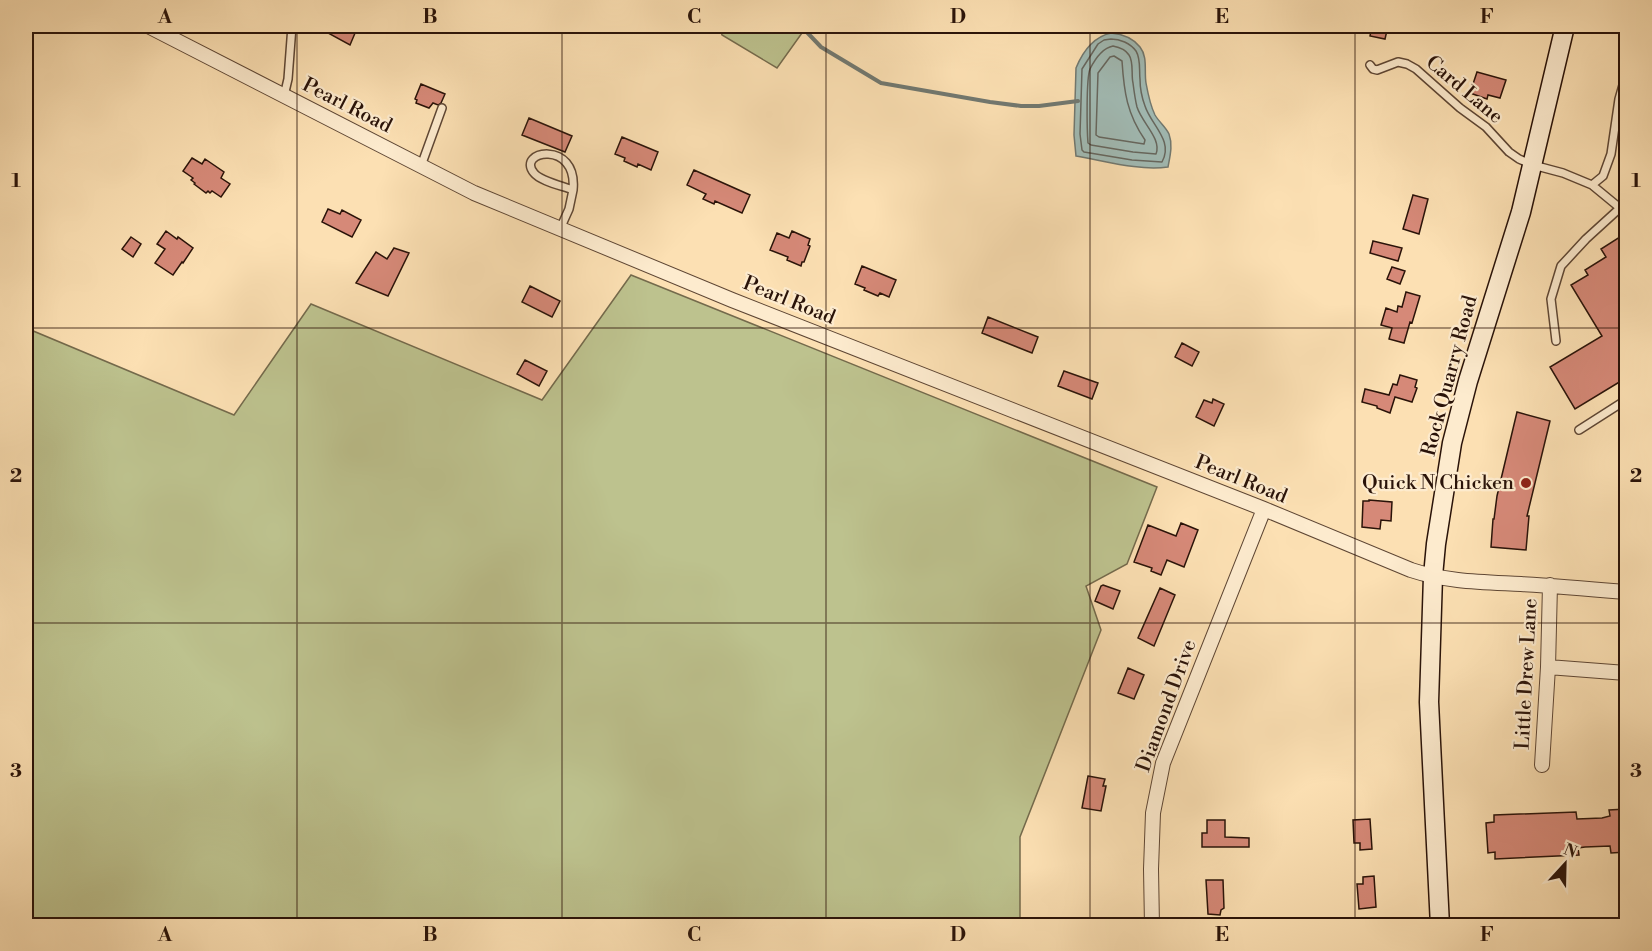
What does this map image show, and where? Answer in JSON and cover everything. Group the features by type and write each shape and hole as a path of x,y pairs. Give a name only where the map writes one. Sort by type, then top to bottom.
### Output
{"main road":[{"name":"Rock Quarry Road","path":"1440,926 1429,702 1432,576 1436,544 1454,433 1521,212 1565,26"}],"street":[{"name":"Pearl Road","path":"148,26 474,193 732,300 1263,509 1411,570 1452,580 1626,592"},
{"name":"Diamond Drive","path":"1152,926 1153,813 1163,763 1263,509"},
{"name":"Little Drew Lane","path":"1542,765 1550,585"},
{"path":"1548,667 1626,674"}],"lane":[{"path":"284,96 288,79 292,26"},
{"name":"Card Lane","path":"1370,64 1377,70 1398,62 1416,69 1460,108 1486,127 1509,152 1533,165"},
{"path":"1592,185 1603,176 1611,154 1619,99 1626,79"},
{"path":"421,166 442,108"},
{"path":"560,229 569,209 573,190 573,174 563,160 547,153 540,153 536,156 531,168 537,175 573,190"},
{"path":"1533,165 1563,173 1592,185 1626,213"},
{"path":"1557,341 1551,299 1561,266 1620,208"},
{"path":"1579,429 1626,400"}],"green space":[{"path":"719,26 807,26 777,68 722,35"},
{"path":"631,275 1157,487 1127,564 1086,586 1101,630 1020,837 1020,925 26,925 26,328 234,415 311,304 542,400"}],"water":[{"path":"1111,33 1131,39 1142,51 1150,103 1170,138 1171,150 1168,167 1134,167 1076,156 1074,135 1076,68 1089,46 1099,38"}],"building":[{"path":"331,26 358,26 350,45 328,33"},
{"path":"1372,26 1388,26 1385,39 1370,36"},
{"path":"1477,72 1506,80 1500,98 1488,95 1487,99 1470,93"},
{"path":"421,84 445,94 441,103 438,105 433,103 429,108 416,103 415,99"},
{"path":"529,118 572,136 565,152 522,135"},
{"path":"622,137 658,152 651,170 638,164 637,167 615,154"},
{"path":"192,158 202,164 205,159 224,172 221,178 230,184 221,197 212,191 206,193 194,184 191,180 193,178 183,171"},
{"path":"694,170 750,195 742,213 715,201 714,204 703,199 706,194 687,185"},
{"path":"1413,195 1428,199 1419,234 1403,229"},
{"path":"328,209 340,214 342,210 361,220 352,237 322,222"},
{"path":"166,231 193,248 173,275 155,263 165,249 157,244"},
{"path":"792,231 810,239 808,245 810,246 801,266 787,260 788,257 770,250 777,233 789,238"},
{"path":"1626,233 1626,378 1575,409 1550,367 1602,336 1571,285 1588,275 1585,270 1606,257 1601,249"},
{"path":"131,237 141,244 133,257 122,249"},
{"path":"1373,241 1402,248 1398,261 1370,253"},
{"path":"394,248 409,253 388,296 356,283 376,252 387,259"},
{"path":"862,266 896,280 889,297 880,293 878,296 855,284"},
{"path":"1392,267 1405,271 1400,284 1387,279"},
{"path":"530,286 560,301 552,317 522,302"},
{"path":"1406,292 1420,296 1404,343 1389,339 1392,328 1381,325 1386,308 1397,312 1398,306 1402,307"},
{"path":"988,317 1038,337 1032,353 982,333"},
{"path":"1182,343 1199,352 1192,366 1175,357"},
{"path":"525,360 547,371 539,386 517,374"},
{"path":"1064,371 1098,383 1092,399 1058,386"},
{"path":"1400,375 1417,380 1412,402 1395,397 1390,413 1362,402 1365,389 1389,395 1393,384 1397,385"},
{"path":"1213,399 1224,404 1214,426 1196,417 1204,400 1212,403"},
{"path":"1517,412 1550,421 1527,516 1529,516 1526,550 1491,547 1497,496"},
{"path":"1363,501 1392,502 1391,521 1381,520 1380,529 1362,527"},
{"path":"1181,523 1198,530 1184,567 1167,560 1161,575 1151,571 1152,568 1134,562 1148,525 1176,536"},
{"path":"1103,585 1120,591 1113,609 1095,601"},
{"path":"1160,588 1175,595 1154,646 1138,638"},
{"path":"1128,668 1144,675 1134,699 1118,693"},
{"path":"1088,776 1105,779 1103,786 1106,786 1101,811 1082,808"},
{"path":"1626,809 1626,852 1611,853 1610,846 1578,848 1579,855 1495,859 1495,852 1488,853 1486,823 1494,822 1494,815 1576,812 1577,819 1602,818 1610,816 1609,810"},
{"path":"1370,819 1372,849 1360,850 1360,843 1354,843 1353,820"},
{"path":"1207,820 1225,820 1225,837 1249,838 1249,847 1202,847 1202,833 1207,833"},
{"path":"1374,876 1376,907 1359,909 1357,884 1363,884 1363,877"},
{"path":"1206,880 1223,880 1224,908 1220,915 1208,914"}],"waterway":[{"path":"801,26 821,47 881,83 1021,106 1078,101"}],"place":[{"name":"Quick N Chicken","path":"1526,483"}]}
